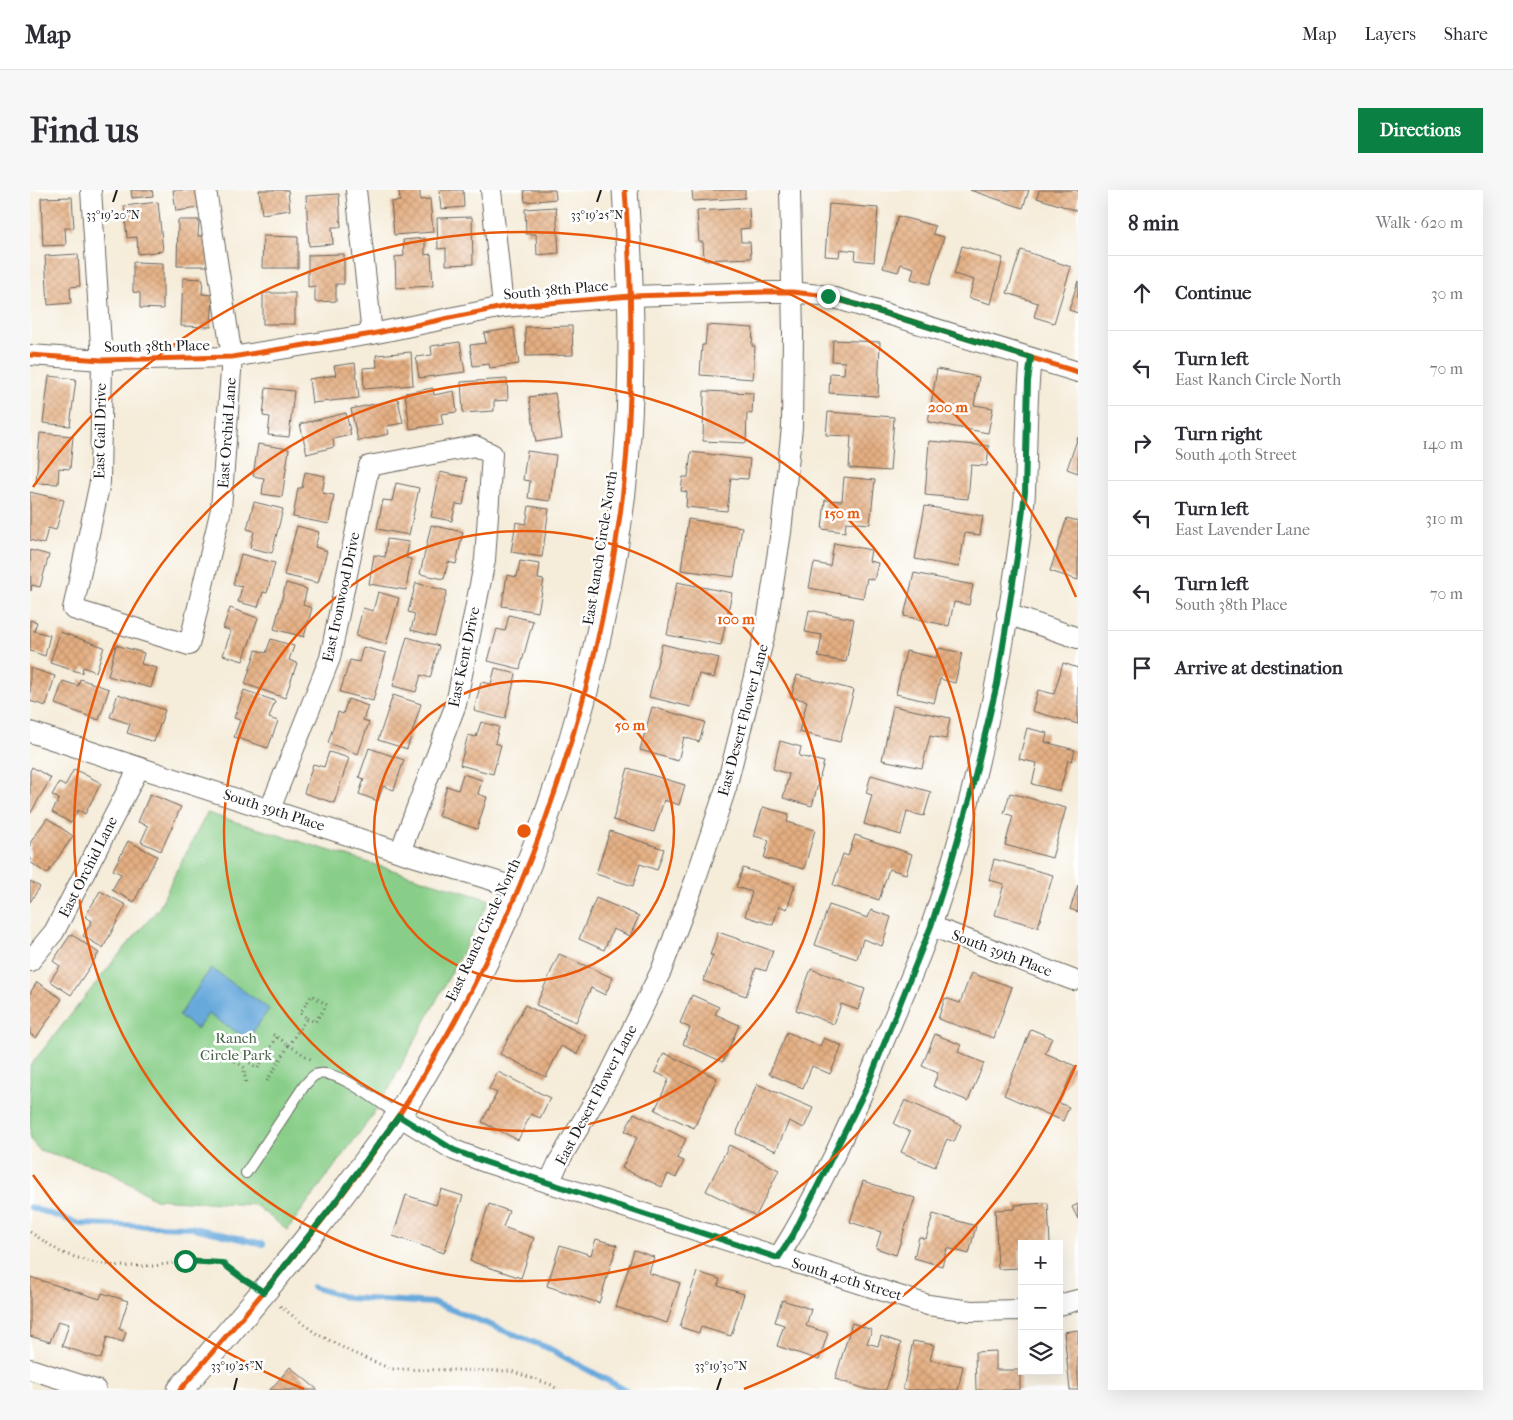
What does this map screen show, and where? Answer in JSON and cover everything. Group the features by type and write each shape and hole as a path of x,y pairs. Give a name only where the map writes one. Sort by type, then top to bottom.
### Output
{"street":[{"name":"East Gail Drive","path":"73,609 100,482 102,360 91,190"},
{"name":"East Orchid Lane","path":"73,609 189,645 221,509 232,357 206,190"},
{"path":"356,190 372,334"},
{"path":"491,190 503,307"},
{"name":"East Ranch Circle North","path":"180,1390 264,1292 330,1209 399,1116 489,956 518,888 561,776 584,699 608,593 620,514 629,406 631,296 625,190"},
{"name":"East Desert Flower Lane","path":"549,1184 559,1161 608,1078 661,971 696,880 726,788 766,629 782,532 792,427 793,334 790,190"},
{"name":"South 38th Place","path":"30,355 102,360 232,357 372,334 503,307 631,296 792,292 828,296 1078,372"},
{"path":"778,1258 793,1235 866,1089 931,926 971,793 997,684 1017,557 1025,492 1028,381 1031,358"},
{"name":"East Kent Drive","path":"369,466 475,446 492,454 485,560 456,704 400,852"},
{"name":"East Ironwood Drive","path":"270,808 330,658 369,466"},
{"path":"1007,614 1078,638"},
{"name":"South 39th Place","path":"30,732 270,808 400,852 518,888"},
{"name":"East Orchid Lane","path":"30,961 54,932 139,768"},
{"name":"South 39th Place","path":"931,926 1073,980"},
{"name":"South 40th Street","path":"399,1116 454,1150 485,1162 778,1258 928,1305 971,1311 1018,1310"},
{"path":"1063,1305 1078,1300"},
{"path":"30,1369 96,1390"}],"lane":[{"path":"246,1173 304,1086 315,1075 326,1074 341,1078 399,1116"}],"path":[{"path":"312,995 327,1005 315,1022 307,1018 300,1013 312,995"},
{"path":"267,1082 307,1018"},
{"path":"272,1034 315,1061"},
{"path":"245,1068 227,1056 229,1051 258,1068 277,1037"},
{"path":"246,1082 244,1073 248,1062"},
{"path":"30,1232 62,1252 103,1264 154,1266 185,1261 222,1263 264,1292 314,1332 351,1352 391,1369 511,1371 552,1385 558,1390"}],"green space":[{"name":"Ranch Circle Park","path":"207,813 490,900 390,1087 369,1120 287,1230 255,1205 155,1199 105,1169 39,1150 30,1139 30,1066 116,958 159,908"}],"water":[{"path":"211,968 269,1009 248,1039 208,1014 197,1029 179,1016"}],"building":[{"path":"131,190 152,190 153,196 132,198"},
{"path":"173,190 205,190 207,207 176,211"},
{"path":"259,190 288,190 290,210 262,214"},
{"path":"399,190 420,190 420,200 430,199 433,232 394,235 391,202 400,201"},
{"path":"439,190 463,190 464,207 441,209"},
{"path":"524,190 555,190 556,199 525,202"},
{"path":"692,190 745,190 745,198 693,201"},
{"path":"970,190 1029,190 1023,208"},
{"path":"1039,190 1078,190 1078,211 1037,198"},
{"path":"339,194 341,227 332,227 333,244 309,246 306,196"},
{"path":"72,197 74,228 65,228 66,245 43,246 41,198"},
{"path":"158,202 163,251 138,254 137,237 127,238 124,206"},
{"path":"829,204 878,208 874,262 855,260 856,251 840,249 839,257 825,256"},
{"path":"556,207 559,253 537,255 536,234 526,234 525,209"},
{"path":"749,208 750,228 740,229 741,242 750,242 751,258 704,260 703,242 699,242 697,211"},
{"path":"898,216 935,226 933,234 944,237 930,284 911,279 914,268 901,264 898,272 883,268"},
{"path":"472,217 473,264 446,265 446,248 438,249 437,218"},
{"path":"178,220 199,220 198,236 209,236 208,266 177,266"},
{"path":"263,236 298,237 298,268 262,268"},
{"path":"425,238 425,255 431,254 433,286 396,288 395,257 404,256 403,240"},
{"path":"962,246 1003,258 991,304 969,298 974,280 954,274"},
{"path":"1021,250 1071,267 1054,323 1034,317 1038,303 1007,293"},
{"path":"78,254 80,286 70,287 71,303 48,305 45,256"},
{"path":"344,254 344,284 336,284 336,301 315,302 315,286 308,287 308,255"},
{"path":"133,262 163,263 163,309 140,308 140,293 133,292"},
{"path":"183,278 203,279 202,294 213,295 211,327 181,326"},
{"path":"1078,281 1078,313 1069,310"},
{"path":"263,293 295,293 295,324 263,324"},
{"path":"707,325 753,328 752,346 755,346 753,379 700,375 702,345 705,345"},
{"path":"572,326 573,355 526,356 525,327"},
{"path":"514,328 519,364 490,368 489,364 473,366 470,345 486,343 484,333"},
{"path":"833,340 880,342 878,396 829,393 830,373 844,374 845,362 832,361"},
{"path":"460,342 465,372 419,378 416,357 432,355 431,346"},
{"path":"411,352 413,385 364,389 363,368 377,367 376,355"},
{"path":"355,363 359,398 312,403 309,379 336,375 334,366"},
{"path":"937,369 979,377 974,405 993,408 988,433 928,422"},
{"path":"49,376 76,379 70,426 43,423"},
{"path":"507,379 508,400 494,401 494,411 463,413 461,382"},
{"path":"266,388 294,391 289,437 268,435 270,417 263,416"},
{"path":"433,388 434,395 454,391 457,412 441,414 443,424 410,429 405,393"},
{"path":"704,391 753,393 752,414 747,413 746,443 703,441"},
{"path":"555,393 562,438 536,442 529,397"},
{"path":"398,399 403,423 387,426 389,434 358,441 351,409"},
{"path":"828,412 894,417 890,471 849,468 851,436 826,435"},
{"path":"346,413 351,435 333,439 334,447 307,454 300,424"},
{"path":"40,433 73,436 70,469 59,468 58,484 36,483"},
{"path":"1078,437 1078,473 1067,469"},
{"path":"929,441 989,446 987,466 971,465 968,499 925,495"},
{"path":"258,444 289,449 282,497 262,494 264,478 253,476"},
{"path":"527,451 556,455 550,501 528,498 530,481 523,480"},
{"path":"691,452 750,459 748,479 731,478 727,511 686,507 687,492 681,491 683,477 688,477"},
{"path":"305,472 325,476 322,493 334,495 329,524 293,517 298,488 302,488"},
{"path":"440,472 468,478 463,505 456,504 452,521 431,517"},
{"path":"844,477 875,480 870,524 846,522 845,532 822,529 825,500 842,501"},
{"path":"396,483 419,488 409,535 377,529 383,500 392,501"},
{"path":"30,492 64,500 56,530 48,528 44,544 30,540"},
{"path":"254,502 283,509 272,553 250,548 254,531 247,529"},
{"path":"529,506 549,509 542,557 511,552 516,522 526,524"},
{"path":"925,506 983,516 980,535 965,533 959,567 915,559"},
{"path":"1067,518 1078,521 1078,580 1050,571"},
{"path":"688,519 742,527 734,577 681,570"},
{"path":"431,525 463,532 456,564 448,562 444,579 420,574"},
{"path":"297,526 319,532 315,547 327,551 318,583 284,575"},
{"path":"387,539 409,542 406,558 411,559 406,590 369,584 374,555 385,557"},
{"path":"834,543 871,550 869,561 878,563 874,580 867,578 863,598 809,588 814,563 830,566"},
{"path":"30,550 49,555 40,587 32,585 31,591"},
{"path":"241,554 275,563 267,593 263,592 258,607 238,602 242,587 233,585"},
{"path":"520,561 540,564 538,579 544,580 538,612 502,606 507,575 517,577"},
{"path":"914,573 973,585 969,605 954,602 949,626 904,616"},
{"path":"677,582 732,593 721,645 667,635"},
{"path":"286,583 307,589 303,605 312,608 304,637 274,629"},
{"path":"416,583 447,591 435,636 411,630 415,614 408,612"},
{"path":"378,592 399,598 386,644 356,636 363,608 373,611"},
{"path":"230,608 258,618 243,661 223,655 231,631 223,628"},
{"path":"809,610 854,619 846,662 818,657 822,635 805,632"},
{"path":"509,615 533,621 520,669 488,661 497,629 505,631"},
{"path":"30,620 37,622 34,631 50,635 45,656 30,651"},
{"path":"60,632 104,647 96,672 83,667 82,673 50,663"},
{"path":"407,637 439,646 430,678 421,675 416,692 393,686"},
{"path":"271,639 294,646 289,660 297,663 285,698 245,684 256,650 266,653"},
{"path":"662,644 719,658 714,678 699,674 691,707 649,697"},
{"path":"116,645 144,653 141,664 157,668 151,688 108,676"},
{"path":"363,647 386,653 373,701 340,692 350,660 359,662"},
{"path":"939,648 962,653 955,683 940,679 934,703 896,694 906,651 936,658"},
{"path":"1063,663 1078,668 1078,724 1032,711 1038,690 1054,694"},
{"path":"30,668 55,676 46,706 30,701"},
{"path":"495,668 516,674 505,719 474,711 481,682 491,684"},
{"path":"797,675 854,690 840,742 799,732 807,701 791,697"},
{"path":"80,679 109,689 99,720 55,704 63,681 78,686"},
{"path":"244,690 275,701 269,718 278,721 268,748 234,737 240,720 234,718"},
{"path":"118,694 165,710 154,742 127,733 130,724 110,717"},
{"path":"393,695 421,704 407,749 378,740"},
{"path":"348,699 368,706 363,720 369,722 358,754 328,743 338,712 343,714"},
{"path":"893,706 950,718 946,739 930,736 922,768 882,760"},
{"path":"652,707 705,722 699,742 684,737 678,761 640,750"},
{"path":"481,722 499,727 495,743 501,745 493,774 460,765 468,735 476,737"},
{"path":"1027,728 1047,733 1045,742 1075,750 1072,761 1068,760 1060,791 1032,784 1037,763 1019,759"},
{"path":"780,741 801,747 799,756 824,762 812,806 783,798 789,774 773,769"},
{"path":"369,748 404,760 394,790 383,786 378,801 359,794 364,779 359,777"},
{"path":"329,752 349,758 334,803 304,793 313,764 324,767"},
{"path":"32,767 51,778 30,814 30,771"},
{"path":"628,768 685,785 679,805 664,800 654,832 613,820"},
{"path":"74,769 101,783 85,814 78,810 71,823 52,812 59,799 52,795 59,783 65,786"},
{"path":"463,774 482,780 478,794 487,797 477,829 438,816 447,786 458,790"},
{"path":"871,775 931,792 924,816 907,812 901,835 864,824 872,795 866,793"},
{"path":"1010,793 1066,808 1052,858 1005,845 1013,816 1004,813"},
{"path":"150,794 181,807 161,851 141,842 148,826 138,822"},
{"path":"763,807 789,814 787,822 815,830 804,869 764,858 769,840 754,836"},
{"path":"47,818 73,836 47,874 30,862 30,843"},
{"path":"610,831 664,849 657,870 640,864 633,886 596,874"},
{"path":"855,835 912,854 906,874 889,869 879,900 833,885 843,854 848,856"},
{"path":"128,841 157,856 134,902 112,890 121,874 113,870"},
{"path":"994,859 1053,875 1038,927 995,915 1004,884 989,880"},
{"path":"743,868 795,885 787,909 779,906 773,925 745,916 752,892 736,887"},
{"path":"30,881 40,887 30,902"},
{"path":"1078,885 1078,912 1070,909"},
{"path":"100,891 126,905 103,948 83,936 92,921 85,917"},
{"path":"596,898 639,916 630,936 613,929 604,950 579,939"},
{"path":"829,905 868,918 871,910 891,917 882,946 863,939 857,959 815,945"},
{"path":"718,932 773,951 766,971 756,968 746,996 703,981 713,955 710,955"},
{"path":"71,934 99,953 71,995 50,981 60,966 53,961"},
{"path":"559,954 613,978 605,995 591,988 576,1022 536,1005"},
{"path":"811,969 865,989 858,1010 841,1004 834,1024 796,1010"},
{"path":"971,973 1012,987 994,1038 938,1019 945,998 960,1003"},
{"path":"37,982 62,999 36,1038 30,1034 30,993"},
{"path":"692,995 719,1007 715,1014 739,1025 723,1062 683,1044 690,1028 680,1023"},
{"path":"525,1005 586,1036 577,1054 561,1046 546,1077 500,1054"},
{"path":"1031,1029 1052,1038 1045,1053 1075,1066 1059,1103 1069,1107 1063,1121 1004,1095"},
{"path":"787,1032 820,1046 824,1038 842,1046 830,1074 812,1066 803,1088 769,1074"},
{"path":"935,1034 961,1045 958,1052 984,1063 968,1101 933,1086 938,1073 922,1066"},
{"path":"664,1053 717,1078 694,1128 655,1110 669,1079 655,1072"},
{"path":"498,1072 550,1098 540,1118 531,1114 518,1140 482,1122 497,1093 489,1089"},
{"path":"757,1084 813,1108 804,1128 789,1121 776,1151 736,1134"},
{"path":"905,1100 961,1125 954,1142 947,1139 935,1167 901,1152 910,1132 894,1124"},
{"path":"634,1113 686,1139 677,1158 684,1161 676,1178 668,1174 662,1187 622,1168 637,1137 625,1131"},
{"path":"729,1145 779,1170 756,1216 706,1191"},
{"path":"863,1181 915,1198 896,1255 876,1248 881,1232 850,1222"},
{"path":"441,1189 463,1196 444,1253 393,1236 406,1195 436,1205"},
{"path":"1048,1203 1050,1240 1018,1240 1018,1268 998,1269 995,1210 1015,1209 1015,1205"},
{"path":"489,1204 509,1211 503,1227 534,1238 521,1278 470,1261"},
{"path":"1078,1204 1078,1219 1072,1207"},
{"path":"933,1214 976,1226 969,1254 947,1248 942,1266 914,1258 919,1237 926,1239"},
{"path":"596,1239 617,1245 599,1303 547,1286 560,1245 591,1255"},
{"path":"634,1250 654,1257 649,1273 680,1283 667,1323 616,1307"},
{"path":"697,1272 720,1279 718,1286 744,1294 731,1336 701,1327 699,1333 680,1327"},
{"path":"30,1277 100,1299 102,1293 128,1301 119,1329 126,1332 123,1342 107,1337 101,1359 62,1346 69,1324 58,1321 50,1342 30,1336"},
{"path":"782,1300 811,1309 806,1326 828,1333 819,1360 777,1346 784,1325 775,1322"},
{"path":"852,1323 872,1330 867,1343 878,1346 881,1336 901,1343 886,1390 869,1390 835,1379"},
{"path":"1078,1330 1078,1390 1070,1390 1064,1332"},
{"path":"913,1341 934,1345 930,1360 963,1366 958,1390 903,1390"},
{"path":"996,1351 996,1370 1018,1370 1020,1390 976,1390 975,1352"},
{"path":"290,1367 318,1390 270,1390"}],"waterway":[{"path":"30,1207 80,1224 190,1227 263,1244"},
{"path":"313,1287 348,1298 435,1303 548,1348 625,1390"}],"cycle path":[{"path":"180,1390 321,1221 399,1115 447,1035 479,974 535,848 558,783 595,651 620,515 628,434 631,353 630,271 625,190"},
{"path":"30,355 102,360 232,357 372,334 503,307 631,296 792,292 828,296 1078,372"}],"route":[{"path":"185,1261 222,1263 264,1292 330,1209 399,1116 454,1150 485,1162 778,1258 793,1235 866,1089 931,926 971,793 997,684 1025,492 1028,381 1031,358 828,296"}]}
